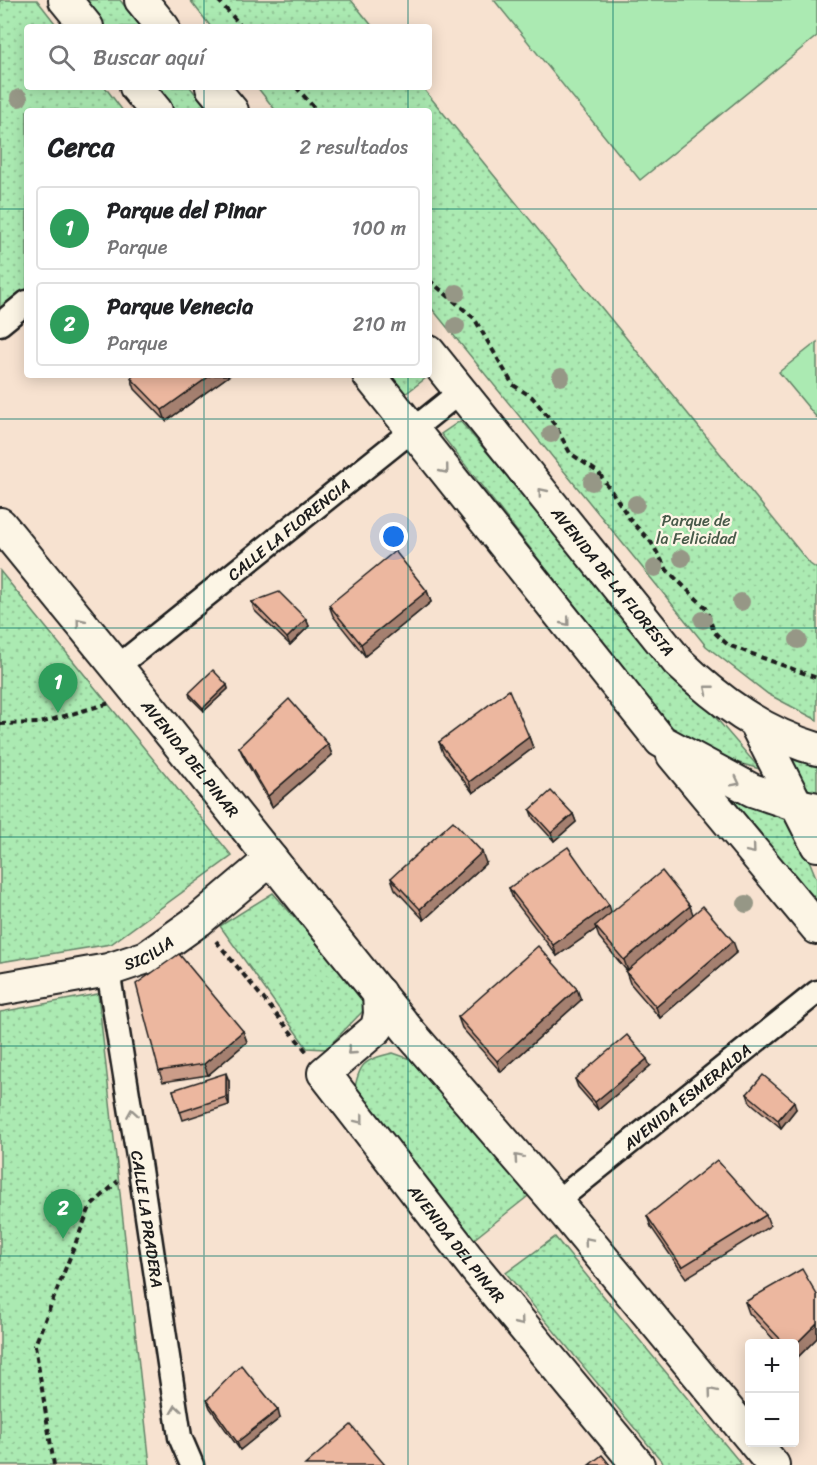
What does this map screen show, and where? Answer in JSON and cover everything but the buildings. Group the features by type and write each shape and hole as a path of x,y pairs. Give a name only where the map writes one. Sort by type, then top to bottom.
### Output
{"street":[{"path":"65,0 85,24"},
{"path":"141,0 161,24"},
{"path":"138,90 154,108"},
{"path":"214,90 230,108"},
{"path":"0,324 24,304"},
{"name":"AVENIDA DE LA FLORESTA","path":"432,356 678,662 703,686 755,723 807,807 817,845"},
{"path":"371,378 661,741 817,928"},
{"name":"CALLE LA FLORENCIA","path":"117,667 461,391"},
{"name":"AVENIDA DEL PINAR","path":"0,524 411,1034 556,1202 745,1431"},
{"path":"755,723 792,741 817,749"},
{"path":"661,741 753,790 807,807"},
{"name":"SICILIA","path":"0,988 108,970 147,957 199,920 271,859"},
{"name":"CALLE LA PRADERA","path":"108,970 180,1437 192,1465"},
{"name":"AVENIDA ESMERALDA","path":"556,1202 817,992"},
{"path":"324,1073 377,1028 380,1014 379,993"},
{"path":"377,1028 397,1029 411,1034"},
{"name":"AVENIDA DEL PINAR","path":"324,1073 475,1268 638,1465"},
{"path":"757,1447 773,1465"}],"path":[{"path":"218,0 239,24"},
{"path":"299,90 314,108"},
{"path":"432,283 474,318 513,385 532,397 555,425 570,453 600,473 632,522 651,543 667,570 706,608 714,632 728,645 817,678"},
{"path":"0,724 40,723 139,694"},
{"path":"199,920 324,1073"},
{"path":"54,1465 35,1345 90,1207 139,1162"}],"green space":[{"path":"0,0 37,0 56,24 24,24 24,90 107,90 121,108 24,108 24,291 0,311"},
{"path":"83,0 120,0 139,24 103,24"},
{"path":"190,0 351,0 371,24 209,24"},
{"path":"494,0 817,0 817,36 640,180"},
{"path":"154,90 192,90 207,108 170,108"},
{"name":"Parque de la Felicidad","path":"259,90 424,90 810,564 817,569 817,720 768,694 706,646 432,309 432,108 274,108"},
{"path":"817,342 817,418 779,372"},
{"path":"384,378 426,378 400,398"},
{"path":"460,421 760,769 711,755 668,725 441,434"},
{"path":"0,571 232,856 111,944 0,962"},
{"path":"791,759 817,767 817,803 816,803"},
{"path":"735,791 790,813 817,880 817,907 730,796"},
{"path":"273,893 366,998 364,1010 326,1049 307,1048 220,926"},
{"path":"98,994 150,1465 0,1465 0,1012"},
{"path":"393,1053 410,1059 532,1193 474,1239 354,1094 360,1069 364,1064"},
{"path":"555,1237 742,1465 665,1465 506,1273"}],"place":[{"name":"Parque del Pinar","path":"58,713"},
{"name":"Parque Venecia","path":"63,1239"}]}
